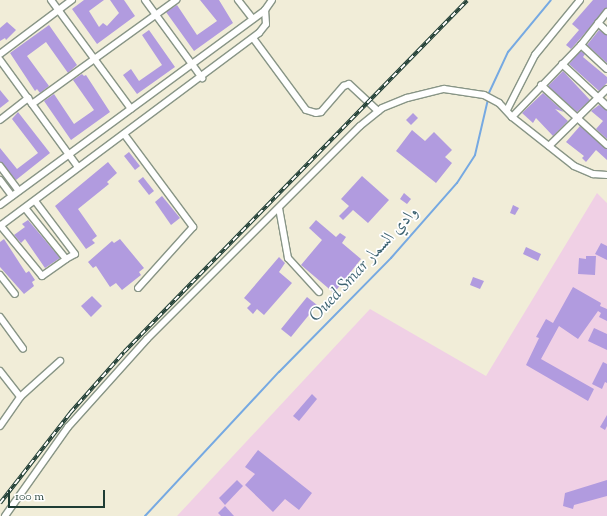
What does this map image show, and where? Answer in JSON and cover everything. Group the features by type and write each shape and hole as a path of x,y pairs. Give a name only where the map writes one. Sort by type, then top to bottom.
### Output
{"street":[{"path":"51,0 131,109"},
{"path":"0,54 72,0"},
{"path":"145,0 202,78"},
{"path":"32,104 95,60 176,0"},
{"path":"238,0 253,19"},
{"path":"0,205 265,10 272,0"},
{"path":"507,110 535,55 580,0"},
{"path":"35,201 75,252 75,254 42,276 0,225 202,78 253,38 264,28 265,10"},
{"path":"512,117 581,45 607,12"},
{"path":"598,23 607,31"},
{"path":"253,38 306,110 311,112 321,112 344,86 349,84 378,111"},
{"path":"581,45 607,69"},
{"path":"0,60 78,167"},
{"path":"562,64 607,106"},
{"path":"541,86 607,145"},
{"path":"549,146 607,89"},
{"path":"5,516 56,444 86,407 148,339 360,126 378,111 407,98 444,90 484,95 499,103 512,117 574,166 593,174 607,175"},
{"path":"0,120 28,98"},
{"path":"124,134 193,227 138,288"},
{"path":"0,166 19,191"},
{"path":"0,180 12,196"},
{"path":"25,208 66,260"},
{"path":"279,208 288,258 318,292"},
{"path":"0,275 15,294"},
{"path":"0,317 23,348"},
{"path":"0,426 20,397 60,361"},
{"path":"0,371 20,397"}],"shaded area":[{"path":"597,193 607,203 607,516 177,516 370,309 486,376"}],"building":[{"path":"84,0 104,0 89,11 99,27 103,23 107,26 119,13 110,0 124,0 135,16 97,44 72,9"},
{"path":"200,0 219,0 233,23 194,51 166,12 177,5 197,35 217,21"},
{"path":"593,0 607,0 607,8 571,49 566,45 579,30 572,24"},
{"path":"7,22 16,30 6,40 5,38 0,41 0,28"},
{"path":"49,25 77,65 68,73 46,42 27,56 49,86 40,93 37,89 35,91 10,53"},
{"path":"149,30 175,67 137,94 123,75 131,69 139,81 162,65 142,35"},
{"path":"599,30 607,35 607,63 587,45"},
{"path":"581,51 585,54 583,57 607,77 607,83 599,91 569,64"},
{"path":"563,71 590,100 577,112 548,86"},
{"path":"82,74 84,76 86,75 110,112 71,140 44,101 54,94 74,124 94,110 73,80"},
{"path":"0,90 9,101 0,108"},
{"path":"543,93 564,112 555,109 568,121 553,136 536,118 533,123 522,113"},
{"path":"599,105 607,110 607,139 596,129 603,121 591,111"},
{"path":"18,112 50,153 16,180 0,162 0,148 17,169 38,153 12,119"},
{"path":"413,113 418,118 411,125 406,120"},
{"path":"580,126 607,149 607,160 596,150 586,162 582,158 584,156 566,142"},
{"path":"412,130 425,141 434,132 452,150 445,157 452,163 436,183 396,151"},
{"path":"129,152 140,166 135,170 124,156"},
{"path":"108,162 117,173 107,182 109,184 78,209 97,236 92,240 95,243 86,249 55,206"},
{"path":"362,176 389,200 368,223 353,210 343,220 339,216 349,206 341,199"},
{"path":"143,177 154,191 149,195 138,181"},
{"path":"404,193 411,199 407,204 400,199"},
{"path":"162,196 180,218 171,225 155,202"},
{"path":"513,205 519,208 515,215 510,213"},
{"path":"28,220 60,258 45,268 25,239 21,243 14,235 25,227 22,224"},
{"path":"316,220 336,237 340,233 346,237 342,243 361,259 334,293 301,265 322,240 309,228"},
{"path":"4,239 26,273 29,271 35,280 32,282 34,286 24,294 0,267 0,242"},
{"path":"120,239 144,268 139,272 141,275 122,290 116,283 110,287 96,266 93,268 88,262 112,241 114,243"},
{"path":"601,243 607,246 607,260 595,254"},
{"path":"526,247 541,254 538,261 523,254"},
{"path":"586,256 596,256 595,275 578,274 579,258 586,259"},
{"path":"279,257 285,263 279,272 292,283 264,315 257,309 253,314 247,308 251,304 244,298"},
{"path":"473,277 484,281 480,289 470,285"},
{"path":"573,287 601,303 600,306 607,309 607,321 599,317 601,313 598,311 578,339 559,326 541,359 594,389 588,401 526,365 539,338 536,337 546,319 553,323"},
{"path":"92,296 102,306 91,317 81,306"},
{"path":"307,297 317,305 291,337 281,329"},
{"path":"594,328 607,334 607,350 588,341"},
{"path":"603,362 607,364 607,383 605,382 602,389 592,384"},
{"path":"312,394 317,399 299,421 293,416"},
{"path":"607,415 607,426 605,430 600,427"},
{"path":"258,450 312,493 299,510 285,499 273,512 245,485 255,474 245,467"},
{"path":"237,480 243,486 225,505 219,498"},
{"path":"607,480 607,496 574,505 573,509 563,506 565,493"},
{"path":"225,506 234,516 221,516 218,513"}],"waterway":[{"name":"Oued Smar وادي السمار","path":"488,95 508,52 551,0"},
{"name":"Oued Smar وادي السمار","path":"145,516 279,372 391,258 457,183 475,155 488,99"}],"railway":[{"path":"0,503 70,413 124,352 467,0"}]}
